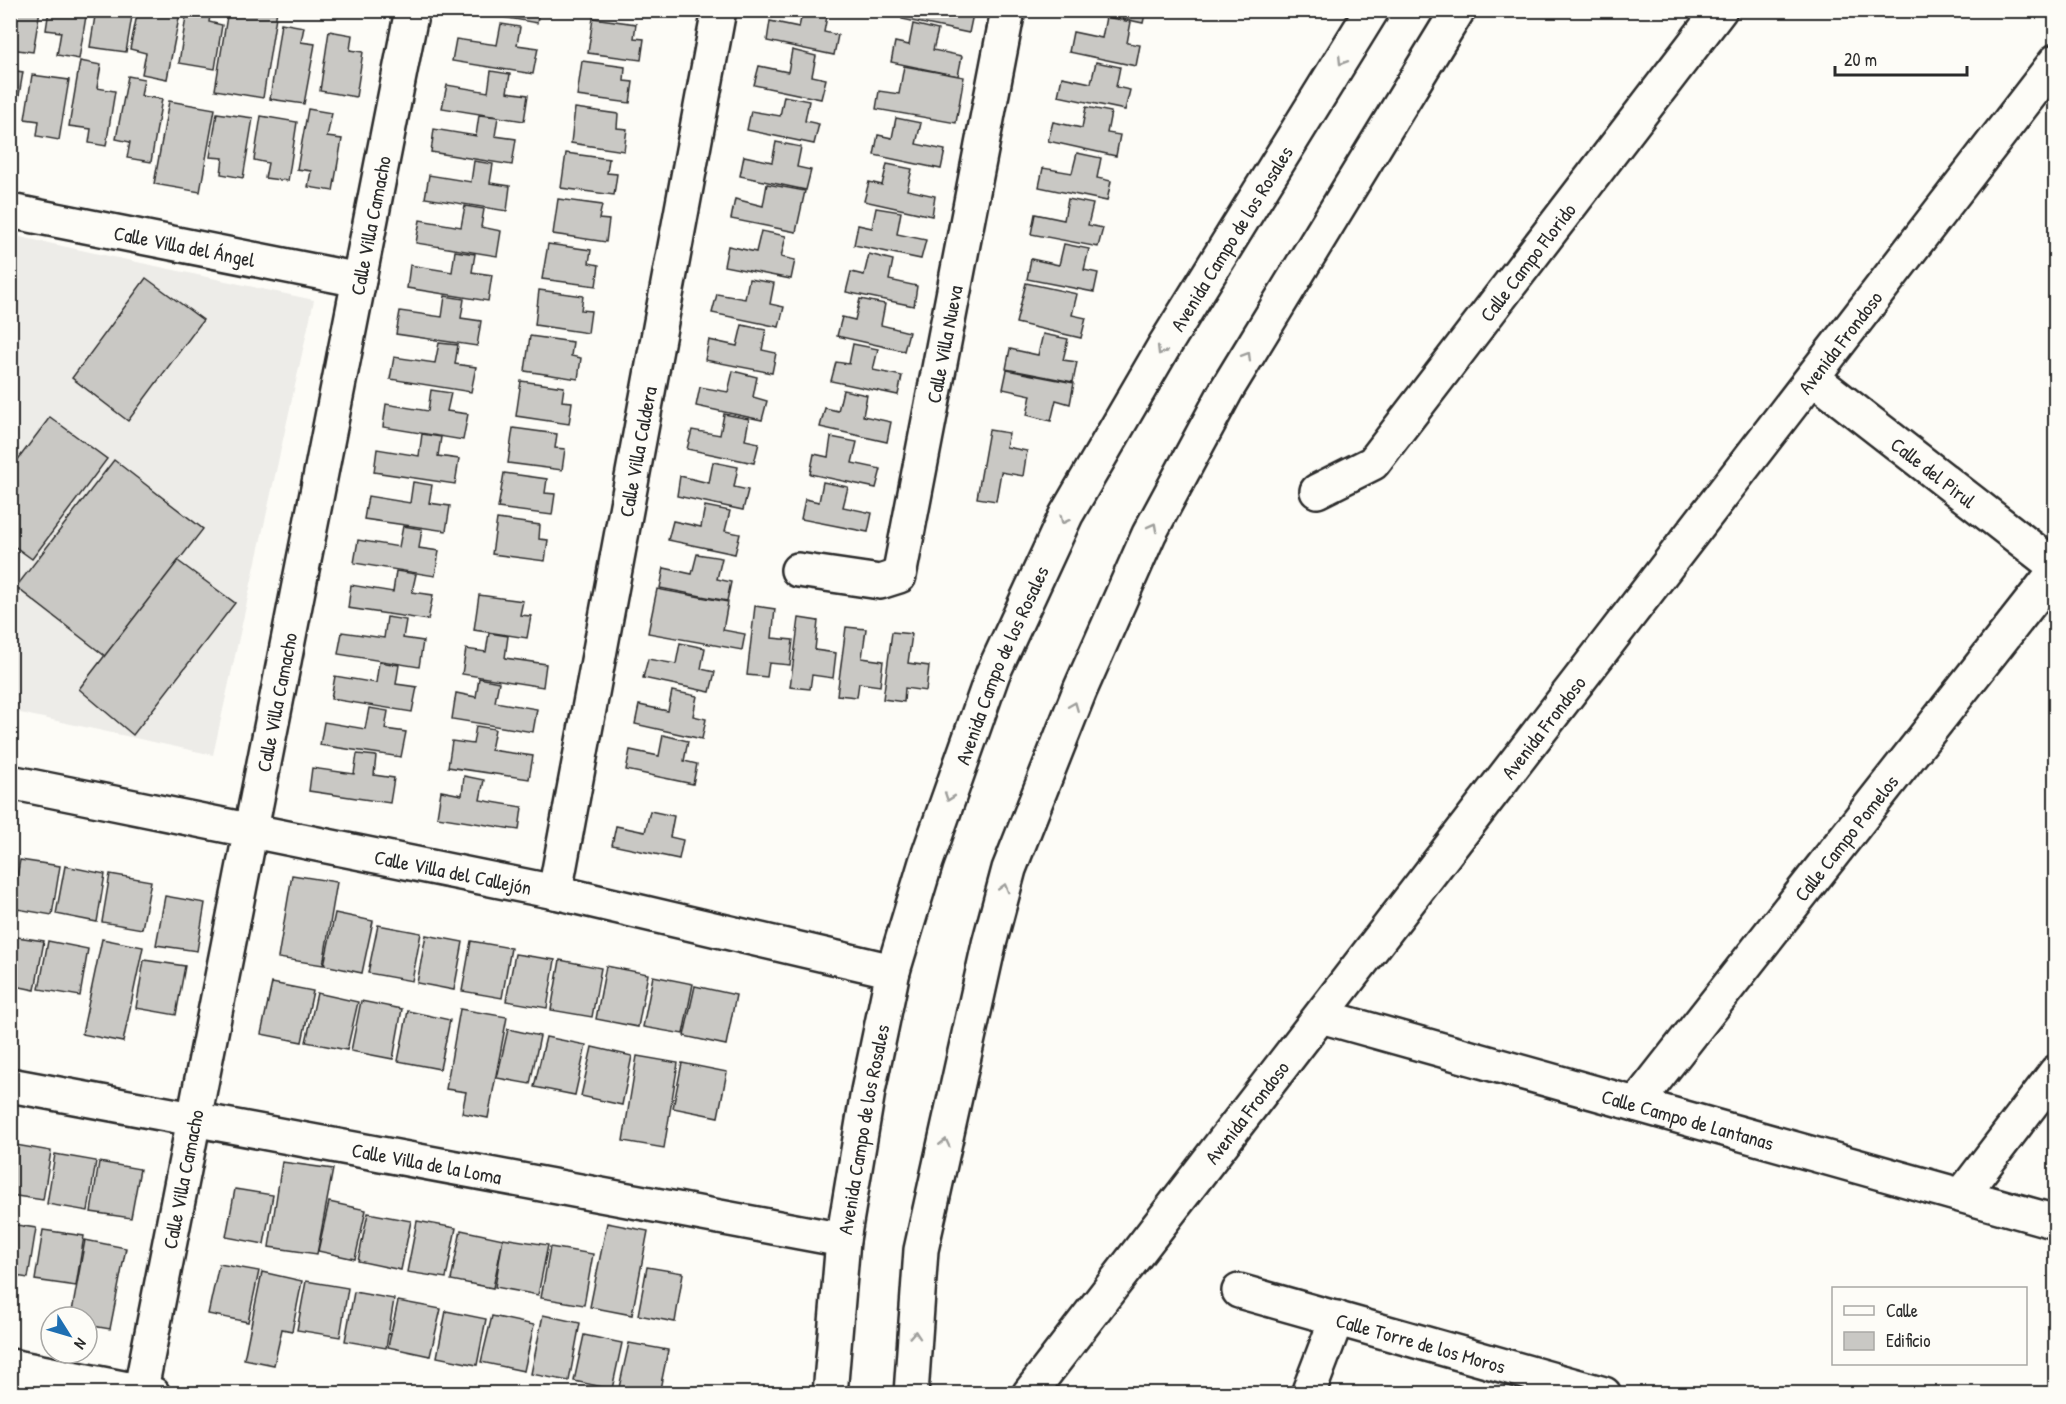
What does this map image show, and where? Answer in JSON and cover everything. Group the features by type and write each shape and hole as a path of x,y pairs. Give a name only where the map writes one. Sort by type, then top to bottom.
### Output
{"street":[{"name":"Calle Villa Camacho","path":"145,1393 194,1119 412,10"},
{"name":"Calle Villa Caldera","path":"555,892 719,10"},
{"name":"Calle Villa Nueva","path":"798,570 880,582 899,576 1008,10"},
{"name":"Avenida Campo de los Rosales","path":"830,1394 843,1240 868,1091 893,970 927,862 993,673 1066,515 1162,348 1372,10"},
{"path":"911,1394 921,1250 989,944 1009,869 1080,690 1149,534 1227,389 1458,10"},
{"name":"Calle Campo Florido","path":"1317,491 1373,463 1720,10"},
{"name":"Avenida Frondoso","path":"1029,1394 2055,61"},
{"name":"Calle Villa del Ángel","path":"10,211 359,280"},
{"name":"Calle del Pirul","path":"1813,378 2055,569"},
{"name":"Calle Campo Pomelos","path":"1636,1104 2055,569"},
{"name":"Calle Villa del Callejón","path":"10,782 555,892 893,970"},
{"name":"Calle Campo de Lantanas","path":"1321,1016 2055,1222"},
{"path":"1962,1195 2055,1072"},
{"name":"Calle Villa de la Loma","path":"10,1085 843,1240"},
{"name":"Calle Torre de los Moros","path":"1239,1291 1604,1394"},
{"path":"1308,1394 1337,1318"},
{"path":"10,1366 145,1393"}],"shaded area":[{"path":"11,235 314,300 213,755 11,711"}],"building":[{"path":"10,10 40,10 33,52 10,49"},
{"path":"49,10 87,10 79,59 57,55 61,32 46,30"},
{"path":"96,10 133,10 126,52 90,47"},
{"path":"138,10 168,10 180,13 167,79 142,74 146,53 130,49"},
{"path":"187,10 211,10 209,22 222,25 215,69 179,63"},
{"path":"228,10 277,10 263,98 215,90"},
{"path":"461,10 539,10 537,23"},
{"path":"624,10 649,10 648,14"},
{"path":"803,10 828,11 824,32 838,35 834,55 767,41 770,21 799,27"},
{"path":"904,10 959,10 973,14 969,33 902,19"},
{"path":"1083,10 1146,10 1143,23"},
{"path":"1106,17 1131,22 1127,43 1140,45 1136,66 1069,52 1073,32 1102,38"},
{"path":"593,18 636,24 634,38 644,39 641,60 588,53"},
{"path":"281,23 304,27 301,42 315,44 304,104 270,99"},
{"path":"501,24 520,27 517,45 538,48 533,74 452,61 456,39 497,45"},
{"path":"913,24 938,30 933,50 962,56 958,76 891,62 895,42 909,45"},
{"path":"329,31 352,35 350,50 363,52 356,97 320,91"},
{"path":"792,50 816,56 812,76 826,79 821,99 754,85 759,66 788,72"},
{"path":"80,61 101,65 97,88 115,91 106,146 89,143 91,129 69,126"},
{"path":"582,61 625,67 624,81 633,82 630,103 577,96"},
{"path":"1096,62 1120,67 1116,87 1130,90 1125,110 1058,96 1062,77 1091,83"},
{"path":"904,66 964,77 956,123 876,109 879,91 899,94"},
{"path":"10,70 23,72 13,131 10,131"},
{"path":"491,71 510,74 507,92 528,95 524,121 442,108 447,85 488,92"},
{"path":"32,75 69,80 59,140 37,136 39,121 25,119"},
{"path":"128,76 144,79 141,96 162,99 151,162 127,158 130,142 116,139"},
{"path":"784,96 809,101 805,121 819,124 814,144 747,130 751,111 780,116"},
{"path":"169,101 215,109 200,192 154,184"},
{"path":"1086,107 1111,112 1107,133 1120,135 1116,156 1048,141 1053,122 1082,128"},
{"path":"575,108 618,114 617,128 627,129 624,151 571,143"},
{"path":"308,109 332,113 327,137 342,139 333,191 308,187 311,171 297,169"},
{"path":"217,113 253,118 243,178 221,174 223,158 210,157"},
{"path":"479,115 498,117 495,136 516,139 512,165 431,152 434,129 476,136"},
{"path":"261,116 297,122 288,181 265,178 268,163 254,160"},
{"path":"896,118 921,123 916,144 945,150 941,169 874,155 878,135 892,138"},
{"path":"776,142 801,147 797,167 811,170 806,190 740,176 744,156 772,162"},
{"path":"566,153 609,159 607,173 617,174 614,195 561,188"},
{"path":"1077,153 1101,158 1097,178 1111,181 1107,201 1039,187 1043,168 1072,173"},
{"path":"474,161 493,164 490,183 510,186 507,211 425,198 429,175 471,182"},
{"path":"887,164 912,169 907,190 935,196 932,216 864,201 869,182 882,185"},
{"path":"767,184 805,191 796,232 731,219 735,199 763,206"},
{"path":"558,199 602,205 599,219 609,220 606,242 553,234"},
{"path":"1068,199 1093,204 1088,225 1103,228 1098,247 1031,234 1035,214 1064,220"},
{"path":"465,206 484,209 481,227 501,231 497,256 416,243 420,220 461,227"},
{"path":"876,208 901,212 897,234 926,240 921,259 854,245 858,225 872,228"},
{"path":"761,231 786,236 781,257 795,260 791,279 724,266 728,246 756,252"},
{"path":"548,244 591,250 589,263 599,265 596,286 542,279"},
{"path":"1064,244 1089,249 1084,270 1098,273 1094,292 1027,279 1031,259 1059,265"},
{"path":"455,251 475,254 472,272 492,275 488,301 407,288 410,265 452,272"},
{"path":"869,254 893,260 889,280 917,286 914,306 846,292 851,272 864,275"},
{"path":"146,278 203,320 128,421 72,378"},
{"path":"749,279 774,283 770,304 784,307 779,327 712,313 717,294 745,299"},
{"path":"1026,283 1077,294 1072,315 1086,318 1081,338 1016,323"},
{"path":"539,290 583,296 581,310 591,311 588,333 535,325"},
{"path":"445,296 464,299 461,318 481,321 477,346 396,334 400,311 442,317"},
{"path":"860,299 885,304 881,325 909,332 904,351 837,336 842,317 855,320"},
{"path":"742,325 766,330 762,350 776,353 772,373 705,360 709,340 737,346"},
{"path":"1043,334 1068,339 1063,360 1077,362 1073,382 1006,369 1010,349 1038,355"},
{"path":"530,336 573,342 571,356 581,358 578,379 525,371"},
{"path":"439,343 458,345 455,364 476,367 471,392 390,379 394,357 435,363"},
{"path":"853,344 878,349 873,370 902,376 898,395 831,381 836,362 849,364"},
{"path":"1007,370 1074,383 1070,404 1056,400 1051,421 1027,415 1031,395 1003,389"},
{"path":"733,371 757,377 753,397 767,401 762,420 696,406 700,387 728,392"},
{"path":"521,381 564,387 562,401 572,402 569,424 516,416"},
{"path":"431,390 451,393 447,411 468,414 463,440 383,427 386,404 428,411"},
{"path":"843,390 867,395 863,416 891,422 887,442 820,427 825,408 838,411"},
{"path":"724,414 749,419 745,440 759,443 754,463 687,449 692,430 720,435"},
{"path":"50,417 107,459 32,559 10,543 10,470"},
{"path":"513,428 557,434 555,448 565,449 562,470 508,463"},
{"path":"989,430 1009,433 1006,447 1027,451 1023,476 1001,472 996,501 977,498"},
{"path":"422,434 441,437 438,456 459,459 455,484 374,472 377,449 419,456"},
{"path":"831,437 857,442 852,463 881,469 876,488 810,474 814,454 828,457"},
{"path":"114,460 203,529 105,656 16,587"},
{"path":"713,462 738,467 734,487 748,490 743,510 677,496 680,476 709,483"},
{"path":"504,473 547,479 545,493 555,494 552,515 498,508"},
{"path":"413,482 432,485 429,503 450,506 446,531 364,519 368,496 410,503"},
{"path":"823,482 848,487 843,507 872,513 868,532 801,519 805,499 819,502"},
{"path":"705,506 730,511 725,531 740,534 735,554 668,540 673,521 701,527"},
{"path":"497,519 540,525 539,539 548,540 545,561 492,554"},
{"path":"403,526 422,529 419,548 439,551 435,576 354,563 358,540 399,547"},
{"path":"697,554 722,558 717,579 731,582 727,601 660,588 664,568 692,574"},
{"path":"178,561 235,603 133,735 79,689"},
{"path":"396,571 416,574 412,592 433,595 428,620 348,608 351,585 393,592"},
{"path":"657,589 728,602 723,630 745,634 742,650 648,633"},
{"path":"479,595 523,601 520,615 531,616 527,638 474,630"},
{"path":"755,606 775,609 772,638 793,640 790,665 769,663 767,677 747,675"},
{"path":"387,617 406,620 403,638 423,641 419,667 338,654 342,632 384,638"},
{"path":"799,618 818,621 815,650 836,653 833,678 812,675 810,689 790,687"},
{"path":"846,627 866,629 862,658 883,661 880,686 859,683 857,697 837,695"},
{"path":"892,632 912,634 908,663 929,666 926,691 905,688 904,702 883,699"},
{"path":"489,633 508,636 505,658 546,664 543,687 462,674 466,649 486,652"},
{"path":"680,643 705,648 701,669 715,672 710,692 643,678 648,659 676,664"},
{"path":"379,662 399,665 396,684 417,687 412,712 331,699 335,676 376,683"},
{"path":"479,678 499,682 495,702 537,709 533,732 452,719 456,693 476,697"},
{"path":"672,691 697,696 693,716 706,719 702,739 635,724 639,705 668,711"},
{"path":"369,708 388,711 385,729 406,732 401,757 320,745 324,722 365,729"},
{"path":"476,726 495,729 491,750 533,756 529,779 448,767 452,741 473,744"},
{"path":"663,735 688,741 684,761 697,764 693,784 626,770 630,750 659,756"},
{"path":"357,754 376,756 374,775 394,778 390,803 309,791 312,768 354,774"},
{"path":"464,776 484,780 480,800 522,807 519,830 437,817 441,791 462,795"},
{"path":"650,811 674,816 670,837 683,840 679,859 612,845 616,826 645,832"},
{"path":"10,854 14,854 10,874"},
{"path":"20,860 60,866 52,915 11,908"},
{"path":"65,866 105,874 97,922 56,914"},
{"path":"110,874 151,881 142,929 102,922"},
{"path":"292,875 337,882 323,965 278,958"},
{"path":"165,896 205,903 197,951 156,945"},
{"path":"335,913 373,921 362,973 324,965"},
{"path":"378,925 421,933 412,981 368,973"},
{"path":"426,935 463,942 454,990 417,983"},
{"path":"10,936 44,941 35,990 10,985"},
{"path":"102,939 143,947 123,1042 82,1034"},
{"path":"48,941 88,949 80,996 39,989"},
{"path":"471,941 511,948 502,998 462,991"},
{"path":"515,954 555,960 547,1008 506,1001"},
{"path":"144,960 185,966 176,1015 136,1008"},
{"path":"560,960 601,968 592,1017 551,1010"},
{"path":"606,966 648,974 638,1027 596,1019"},
{"path":"653,976 693,984 683,1034 643,1027"},
{"path":"272,983 313,991 302,1042 261,1034"},
{"path":"695,986 736,995 726,1045 684,1036"},
{"path":"317,993 358,1002 347,1050 306,1042"},
{"path":"361,1001 402,1009 393,1059 351,1051"},
{"path":"460,1009 507,1017 488,1118 462,1113 466,1092 446,1089"},
{"path":"408,1011 450,1020 440,1069 398,1061"},
{"path":"508,1029 540,1036 530,1084 497,1078"},
{"path":"546,1037 586,1045 575,1095 534,1087"},
{"path":"592,1047 632,1056 622,1105 581,1096"},
{"path":"637,1056 678,1063 664,1148 623,1141"},
{"path":"682,1063 727,1072 718,1117 673,1108"},
{"path":"10,1144 51,1151 43,1200 10,1195"},
{"path":"55,1154 96,1161 88,1211 47,1204"},
{"path":"99,1162 140,1169 131,1218 91,1212"},
{"path":"282,1162 333,1169 317,1254 269,1247"},
{"path":"235,1189 273,1195 264,1244 226,1237"},
{"path":"329,1202 366,1210 355,1259 318,1251"},
{"path":"368,1213 411,1221 401,1270 358,1261"},
{"path":"417,1221 456,1228 446,1278 407,1272"},
{"path":"607,1223 648,1231 632,1315 590,1307"},
{"path":"10,1224 36,1228 28,1278 10,1275"},
{"path":"43,1230 84,1236 76,1286 35,1280"},
{"path":"461,1230 503,1239 493,1288 451,1280"},
{"path":"503,1238 548,1245 538,1295 495,1287"},
{"path":"85,1240 126,1248 110,1329 99,1327 99,1305 73,1305"},
{"path":"550,1247 593,1254 584,1305 541,1298"},
{"path":"219,1264 259,1271 248,1322 208,1314"},
{"path":"647,1267 683,1273 675,1322 638,1315"},
{"path":"262,1272 302,1281 292,1331 282,1329 274,1365 244,1359"},
{"path":"306,1281 348,1288 340,1337 297,1330"},
{"path":"354,1292 394,1299 386,1348 345,1341"},
{"path":"398,1301 441,1309 430,1356 388,1347"},
{"path":"446,1311 486,1319 477,1365 437,1357"},
{"path":"543,1315 580,1323 569,1381 531,1374"},
{"path":"492,1316 534,1325 524,1371 481,1362"},
{"path":"584,1335 622,1343 612,1389 574,1381"},
{"path":"629,1343 668,1350 659,1394 618,1392"}]}
